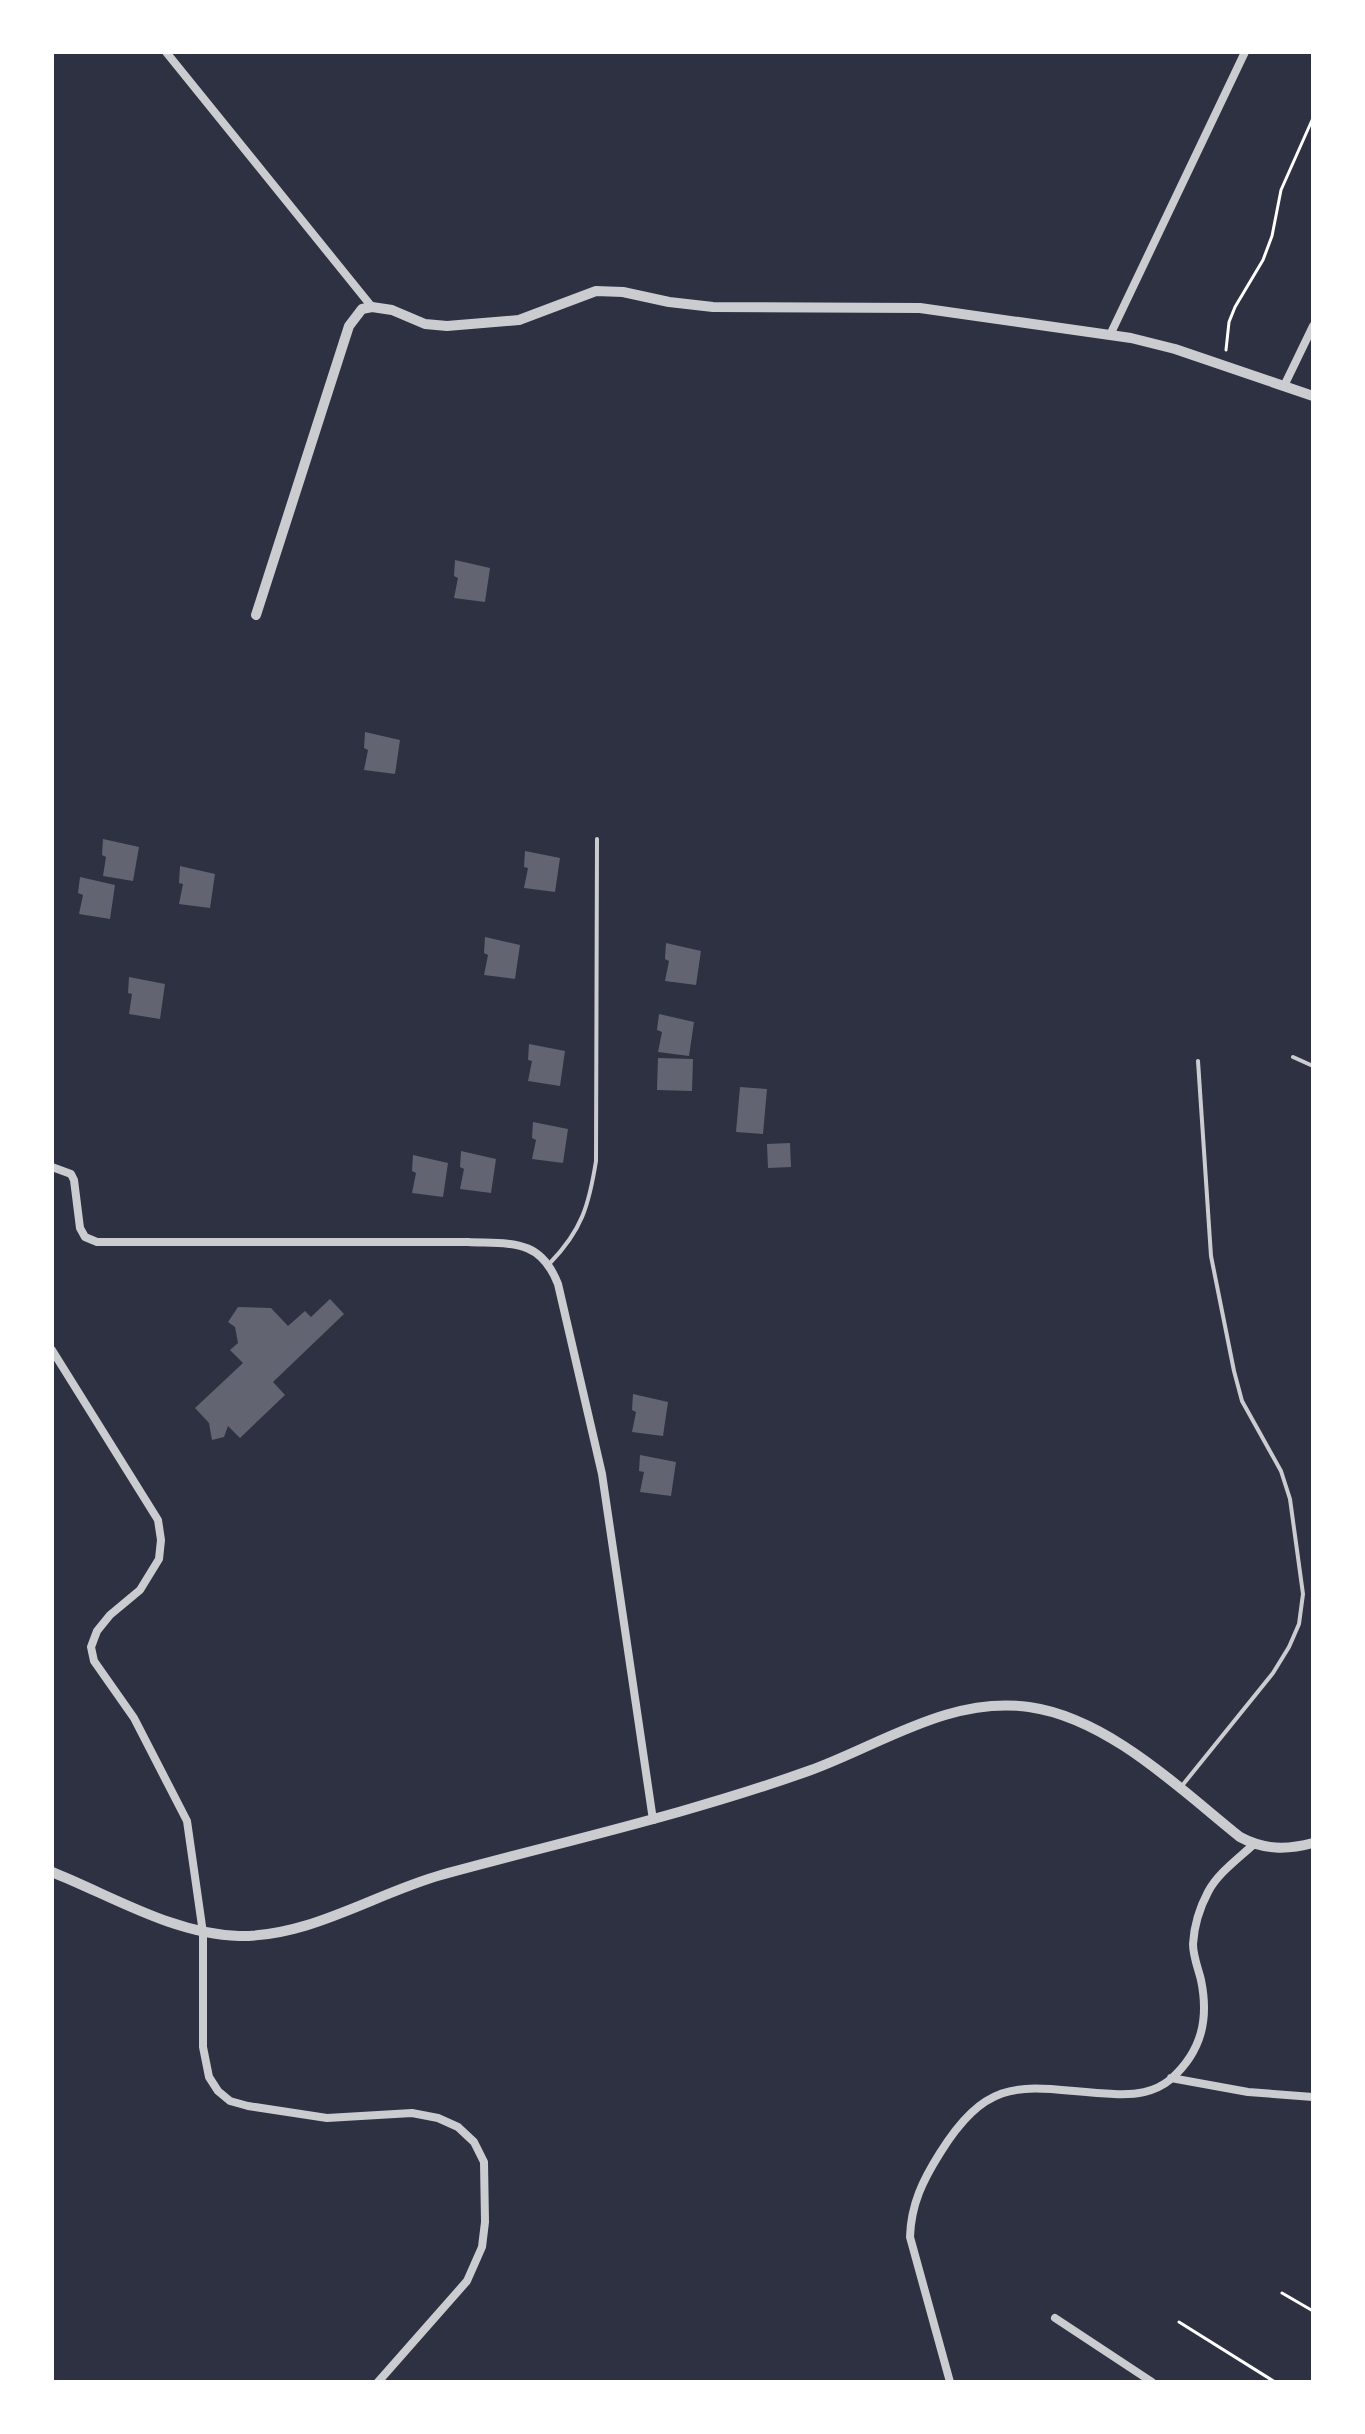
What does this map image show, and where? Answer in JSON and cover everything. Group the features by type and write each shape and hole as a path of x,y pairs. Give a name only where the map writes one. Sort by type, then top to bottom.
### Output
{"street":[{"path":"166,52 372,307"},
{"path":"1110,335 1245,52"},
{"path":"256,615 349,326 362,309 392,310 425,324 447,326 519,320 596,291 623,292 713,307 920,308 1146,341 1313,396"},
{"path":"1284,386 1313,326"},
{"path":"52,1167 71,1174 80,1228 85,1237 97,1242 515,1244 539,1254 550,1263 558,1284 602,1474 653,1820"},
{"path":"52,1350 158,1520 161,1540 159,1559 140,1590 110,1615 97,1631 91,1647 94,1661 134,1718 187,1821 203,1933 203,2047 209,2077 218,2091 230,2101 248,2106 327,2118 412,2113 438,2118 458,2127 474,2142 484,2162 485,2222 477,2264 467,2281 378,2382"},
{"path":"52,1872 154,1916 203,1933 241,1936 278,1933 437,1876 653,1820 811,1770 944,1714 980,1706 1007,1705 1058,1713 1124,1746 1240,1837 1254,1844 1278,1848 1313,1843"},
{"path":"950,2382 910,2237 910,2216 915,2198 947,2142 985,2100 1019,2088 1130,2095 1154,2090 1171,2078 1186,2061 1204,2030 1205,2009 1193,1948 1200,1911 1217,1878 1254,1844"},
{"path":"1171,2078 1248,2092 1313,2097"},
{"path":"1055,2318 1152,2382"}],"lane":[{"path":"550,1263 567,1246 581,1224 596,1161 597,839"},
{"path":"1293,1057 1313,1066"},
{"path":"1179,1789 1273,1673 1299,1624 1303,1594 1286,1485 1242,1401 1211,1256 1198,1061"}],"path":[{"path":"1225,366 1229,322 1263,260 1272,236 1281,190 1313,118"},
{"path":"1282,2293 1313,2311"},
{"path":"1179,2322 1275,2382"}],"building":[{"path":"455,560 490,568 485,602 454,598 458,578 454,576"},
{"path":"365,732 400,740 395,774 364,770 368,750 364,748"},
{"path":"103,839 139,847 133,881 103,876 106,857 102,855"},
{"path":"525,851 560,858 555,892 524,888 528,868 524,867"},
{"path":"180,866 215,874 210,908 179,904 183,884 179,883"},
{"path":"80,877 115,885 110,919 79,914 83,895 78,893"},
{"path":"485,937 520,945 515,979 484,975 488,955 484,953"},
{"path":"666,943 701,951 696,985 665,981 669,961 665,959"},
{"path":"129,977 165,984 160,1019 129,1014 132,994 128,993"},
{"path":"659,1014 694,1022 689,1056 658,1052 662,1032 657,1030"},
{"path":"529,1044 565,1051 560,1086 528,1081 532,1061 528,1060"},
{"path":"658,1058 693,1059 692,1091 657,1090"},
{"path":"740,1087 767,1089 763,1134 736,1132"},
{"path":"533,1122 568,1129 563,1163 532,1159 536,1140 532,1138"},
{"path":"790,1143 791,1167 768,1168 767,1144"},
{"path":"461,1151 496,1159 491,1193 460,1189 464,1169 460,1167"},
{"path":"413,1155 448,1163 443,1197 412,1193 416,1173 412,1171"},
{"path":"330,1299 344,1314 273,1382 285,1395 240,1438 228,1426 224,1437 212,1440 209,1423 195,1408 243,1363 230,1350 238,1343 235,1327 228,1322 238,1307 271,1308 288,1326 305,1311 311,1317"},
{"path":"633,1394 668,1402 663,1436 632,1432 636,1412 632,1410"},
{"path":"640,1455 676,1462 671,1496 640,1492 644,1472 639,1471"}]}
